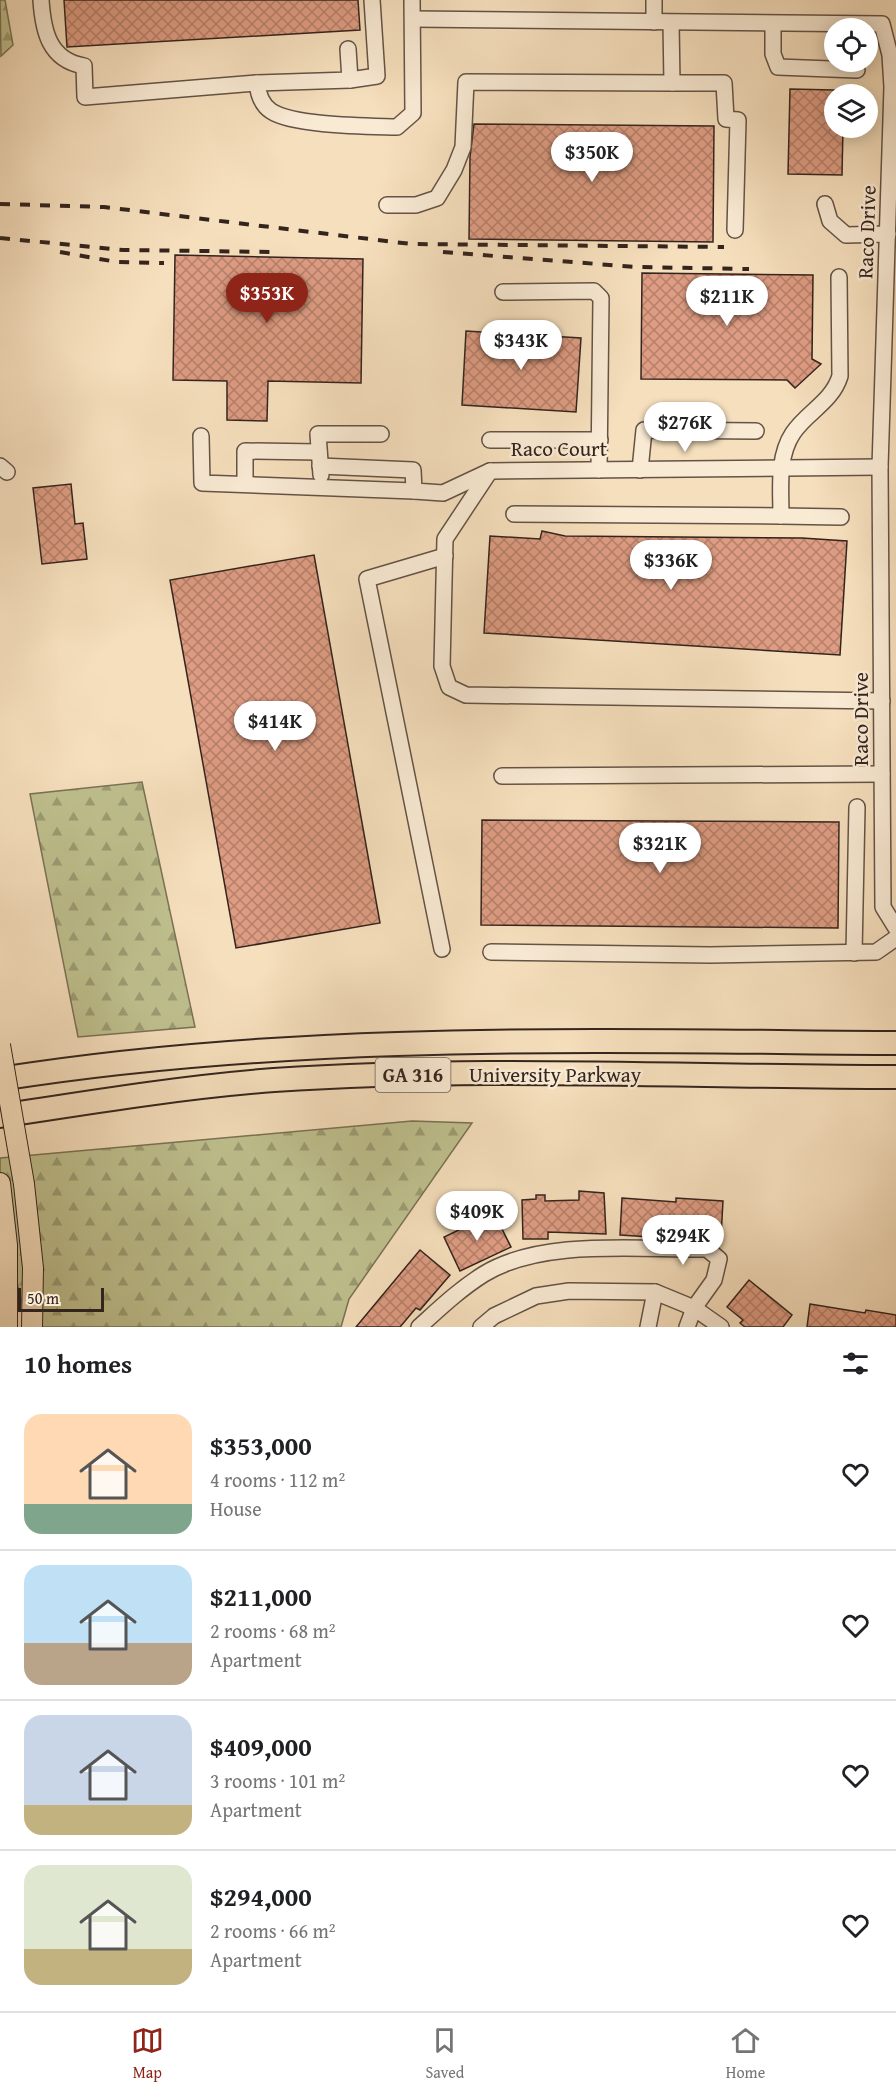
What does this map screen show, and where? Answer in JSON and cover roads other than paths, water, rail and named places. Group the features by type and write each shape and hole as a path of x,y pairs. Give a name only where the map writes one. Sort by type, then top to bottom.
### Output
{"highway":[{"path":"733,1042 791,1032 896,1031"},
{"name":"University Parkway","path":"0,1079 194,1054 379,1042 896,1043"},
{"name":"University Parkway","path":"0,1116 273,1080 526,1074 896,1077"},
{"path":"828,1077 896,1086"}],"main road":[{"path":"0,1045 24,1184 33,1268 32,1327"},
{"path":"0,1183 7,1245 7,1327"}],"street":[{"path":"41,0 42,24 55,51 68,63 84,66 85,97 256,83 350,80 377,76 372,0"},
{"path":"256,83 258,95 271,111 296,119 352,126 397,126 413,113 412,0"},
{"path":"654,0 654,22"},
{"name":"Raco Drive","path":"413,19 773,24 889,22 894,108 892,216 888,234 891,298 880,467 889,601 882,701 883,907 896,928"},
{"path":"671,23 672,83"},
{"path":"773,24 773,54 778,67 824,69"},
{"path":"348,49 350,80"},
{"path":"387,205 416,205 438,198 454,170 463,147 466,82 724,83 726,119 738,120 735,230"},
{"path":"825,204 830,221 846,235 888,234"},
{"path":"781,516 781,469 793,433 836,390 840,376 839,277"},
{"path":"503,292 594,291 601,298 599,470"},
{"path":"640,470 644,430 756,432"},
{"path":"322,487 318,434 381,434"},
{"path":"201,436 202,483 443,494 490,471"},
{"path":"490,440 600,440"},
{"path":"245,484 245,452 413,470 414,491"},
{"name":"Raco Court","path":"490,471 880,467"},
{"path":"490,471 445,538 442,666 449,687 466,694 882,701"},
{"path":"514,514 841,517"},
{"path":"442,949 367,579 445,556"},
{"path":"502,776 882,774"},
{"path":"854,953 856,807"},
{"path":"492,952 710,955 854,953 876,952 896,938"},
{"path":"419,1327 451,1297 485,1273 522,1258 576,1250 707,1249 719,1259 714,1280 694,1308 687,1327"},
{"path":"481,1327 494,1316 536,1296 569,1291 655,1292 694,1308 721,1327"},
{"path":"648,1327 655,1292"}],"railway":[{"path":"0,204 104,207 411,244 724,247"},
{"path":"0,238 123,250 277,252"},
{"path":"60,252 117,262 164,263"},
{"path":"443,252 636,267 749,269"}]}
